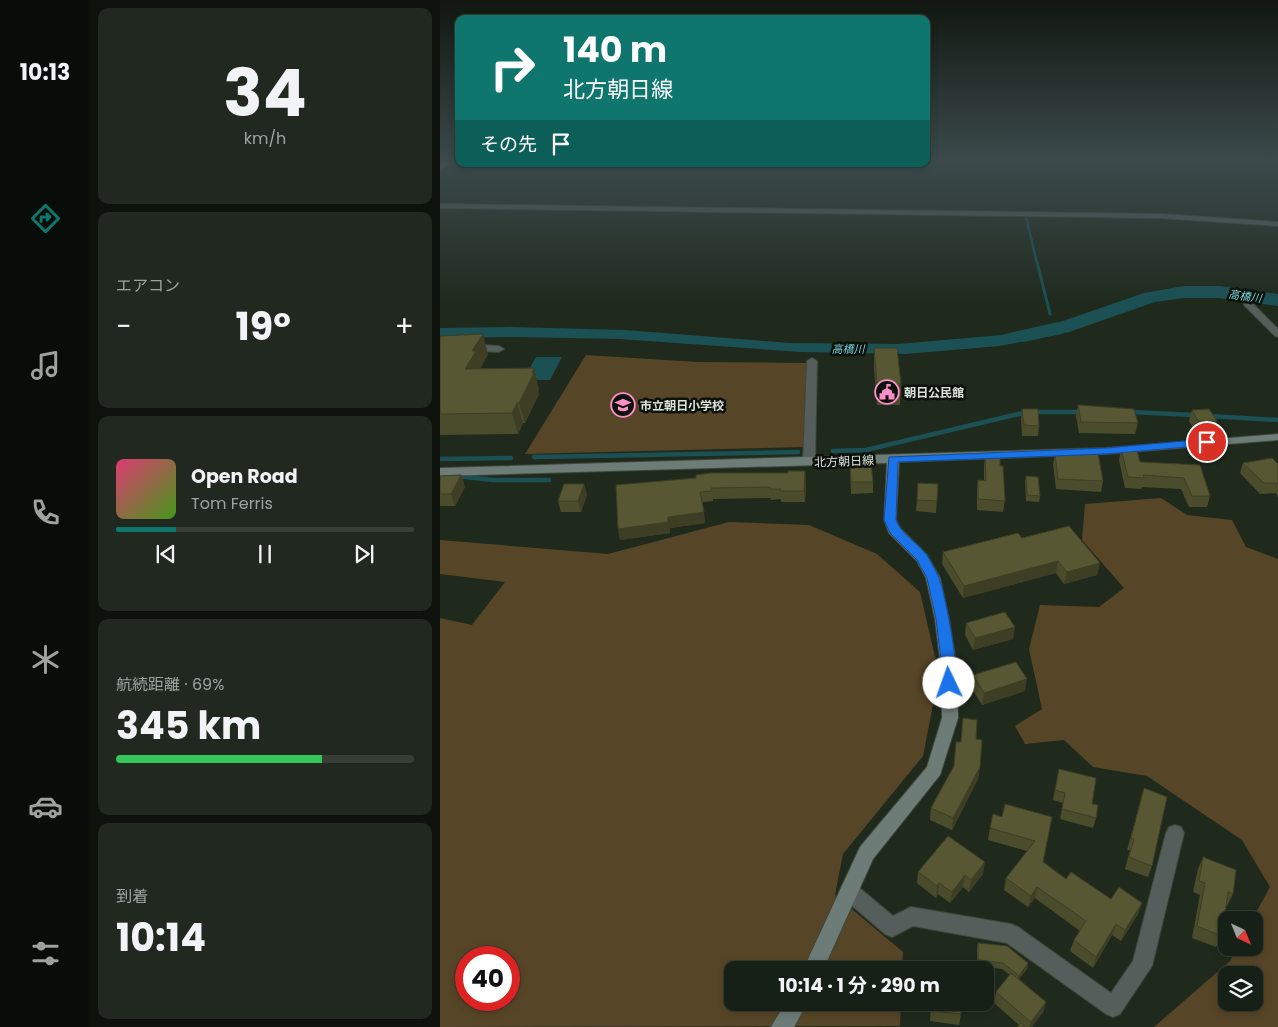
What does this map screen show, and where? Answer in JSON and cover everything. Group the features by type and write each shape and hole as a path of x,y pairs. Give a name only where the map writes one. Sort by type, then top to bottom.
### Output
{"main road":[{"name":"北方朝日線","path":"440,472 809,462 1106,451 1278,437"},
{"path":"817,961 866,853 934,770 950,718 949,668 942,619 933,578 922,558 894,530 890,520 893,459"},
{"path":"782,1027 792,1011"}],"street":[{"path":"579,208 1160,216 1278,224"},
{"path":"1247,303 1278,334"},
{"path":"440,346 499,349"},
{"path":"809,462 812,361"},
{"path":"849,891 892,927 911,916 1011,934 1113,1008 1142,966 1175,832"}],"shaded area":[{"name":"市立朝日小学校","path":"586,355 698,362 807,363 803,447 525,454"},
{"path":"1161,498 1187,515 1232,520 1246,547 1278,559 1278,1027 1154,1027 1218,971 1218,1011 1263,1011 1263,966 1224,966 1233,956 1263,956 1263,911 1257,911 1270,887 1242,840 1147,776 1093,767 1064,740 1025,744 1015,726 1042,709 1029,649 1040,605 1099,607 1124,588 1082,540 1085,504"},
{"path":"729,522 809,525 877,554 920,592 939,674 923,756 843,854 835,895 903,952 902,961 724,961 724,1011 901,1011 900,1026 440,1027 440,618 472,625 505,582 440,574 440,540 608,554"}],"water":[{"path":"1058,322 1062,334 999,346 906,354 801,352 620,339 440,338 440,328 512,327 626,330 789,343 899,344 1001,335"},
{"path":"536,357 562,357 550,380 523,380"}],"building":[{"path":"483,334 472,351 476,351 465,369 534,368 532,373 534,373 519,403 517,403 512,413 440,414 440,336"},
{"path":"874,348 897,348 901,384 877,384"},
{"path":"1078,405 1134,409 1138,423 1081,422"},
{"path":"1022,409 1038,409 1039,426 1024,425"},
{"path":"1209,409 1217,421 1199,422 1192,410"},
{"path":"1121,449 1137,450 1140,462 1200,465 1210,496 1192,496 1184,478 1143,475 1144,478 1128,477"},
{"path":"1067,452 1098,453 1103,481 1058,479 1055,454 1067,454"},
{"path":"985,456 1000,456 1000,466 1003,466 1005,501 978,499 978,480 986,481"},
{"path":"1272,458 1278,464 1278,483 1264,483 1243,463"},
{"path":"871,463 873,482 851,482 850,464"},
{"path":"788,471 805,471 804,491 780,491 781,489 770,489 770,487 711,488 711,491 700,492 704,512 668,517 668,522 618,529 616,485 696,478 696,475 711,473 788,473"},
{"path":"461,475 451,494 440,494 440,476"},
{"path":"1026,476 1038,477 1040,496 1027,495"},
{"path":"918,483 938,484 937,501 917,500"},
{"path":"564,484 584,484 578,501 558,501"},
{"path":"1069,526 1100,563 1067,572 1058,561 964,586 943,552 1018,533 1022,538"},
{"path":"1005,612 1015,627 975,638 966,623"},
{"path":"1016,662 1027,679 984,693 973,675"},
{"path":"963,718 977,720 976,739 982,740 980,767 953,818 931,808 954,766 956,742 961,742"},
{"path":"1059,769 1096,778 1092,804 1098,805 1096,818 1062,809 1065,793 1055,790"},
{"path":"1144,788 1167,797 1152,866 1129,857 1134,839 1131,838"},
{"path":"1005,804 1052,817 1043,862 1066,879 1071,872 1111,899 1119,887 1142,903 1125,930 1116,924 1096,957 1074,940 1086,921 1037,887 1031,896 1006,878 1035,841 990,828 993,814 1002,817"},
{"path":"948,836 985,862 971,880 965,875 952,892 939,883 937,886 918,872"},
{"path":"1203,857 1236,870 1233,894 1228,892 1225,911 1218,911 1218,934 1197,926 1205,883 1199,881"},
{"path":"978,943 1007,946 1028,963 1019,976 1003,963 978,960"},
{"path":"1011,973 1046,1002 1031,1022 996,992"},
{"path":"932,1011 961,1011 961,1014"},
{"path":"1021,1023 1025,1027 1017,1027"}],"waterway":[{"path":"1026,217 1037,263"},
{"path":"1037,262 1050,314"},
{"name":"高橋川","path":"1024,336 1062,328 1151,297 1184,292 1220,292 1278,300"},
{"path":"833,451 866,450 1027,412 1082,412"},
{"path":"1130,412 1194,415"},
{"path":"1210,416 1278,420"},
{"path":"534,457 798,452"},
{"path":"440,459 511,458"},
{"path":"456,476 493,480 549,480"}],"place":[{"name":"朝日公民館","path":"887,392"},
{"name":"市立朝日小学校","path":"623,405"}],"route":[{"path":"949,683 949,668 942,619 933,578 922,558 894,530 890,520 893,459 1106,451 1207,442"}]}
